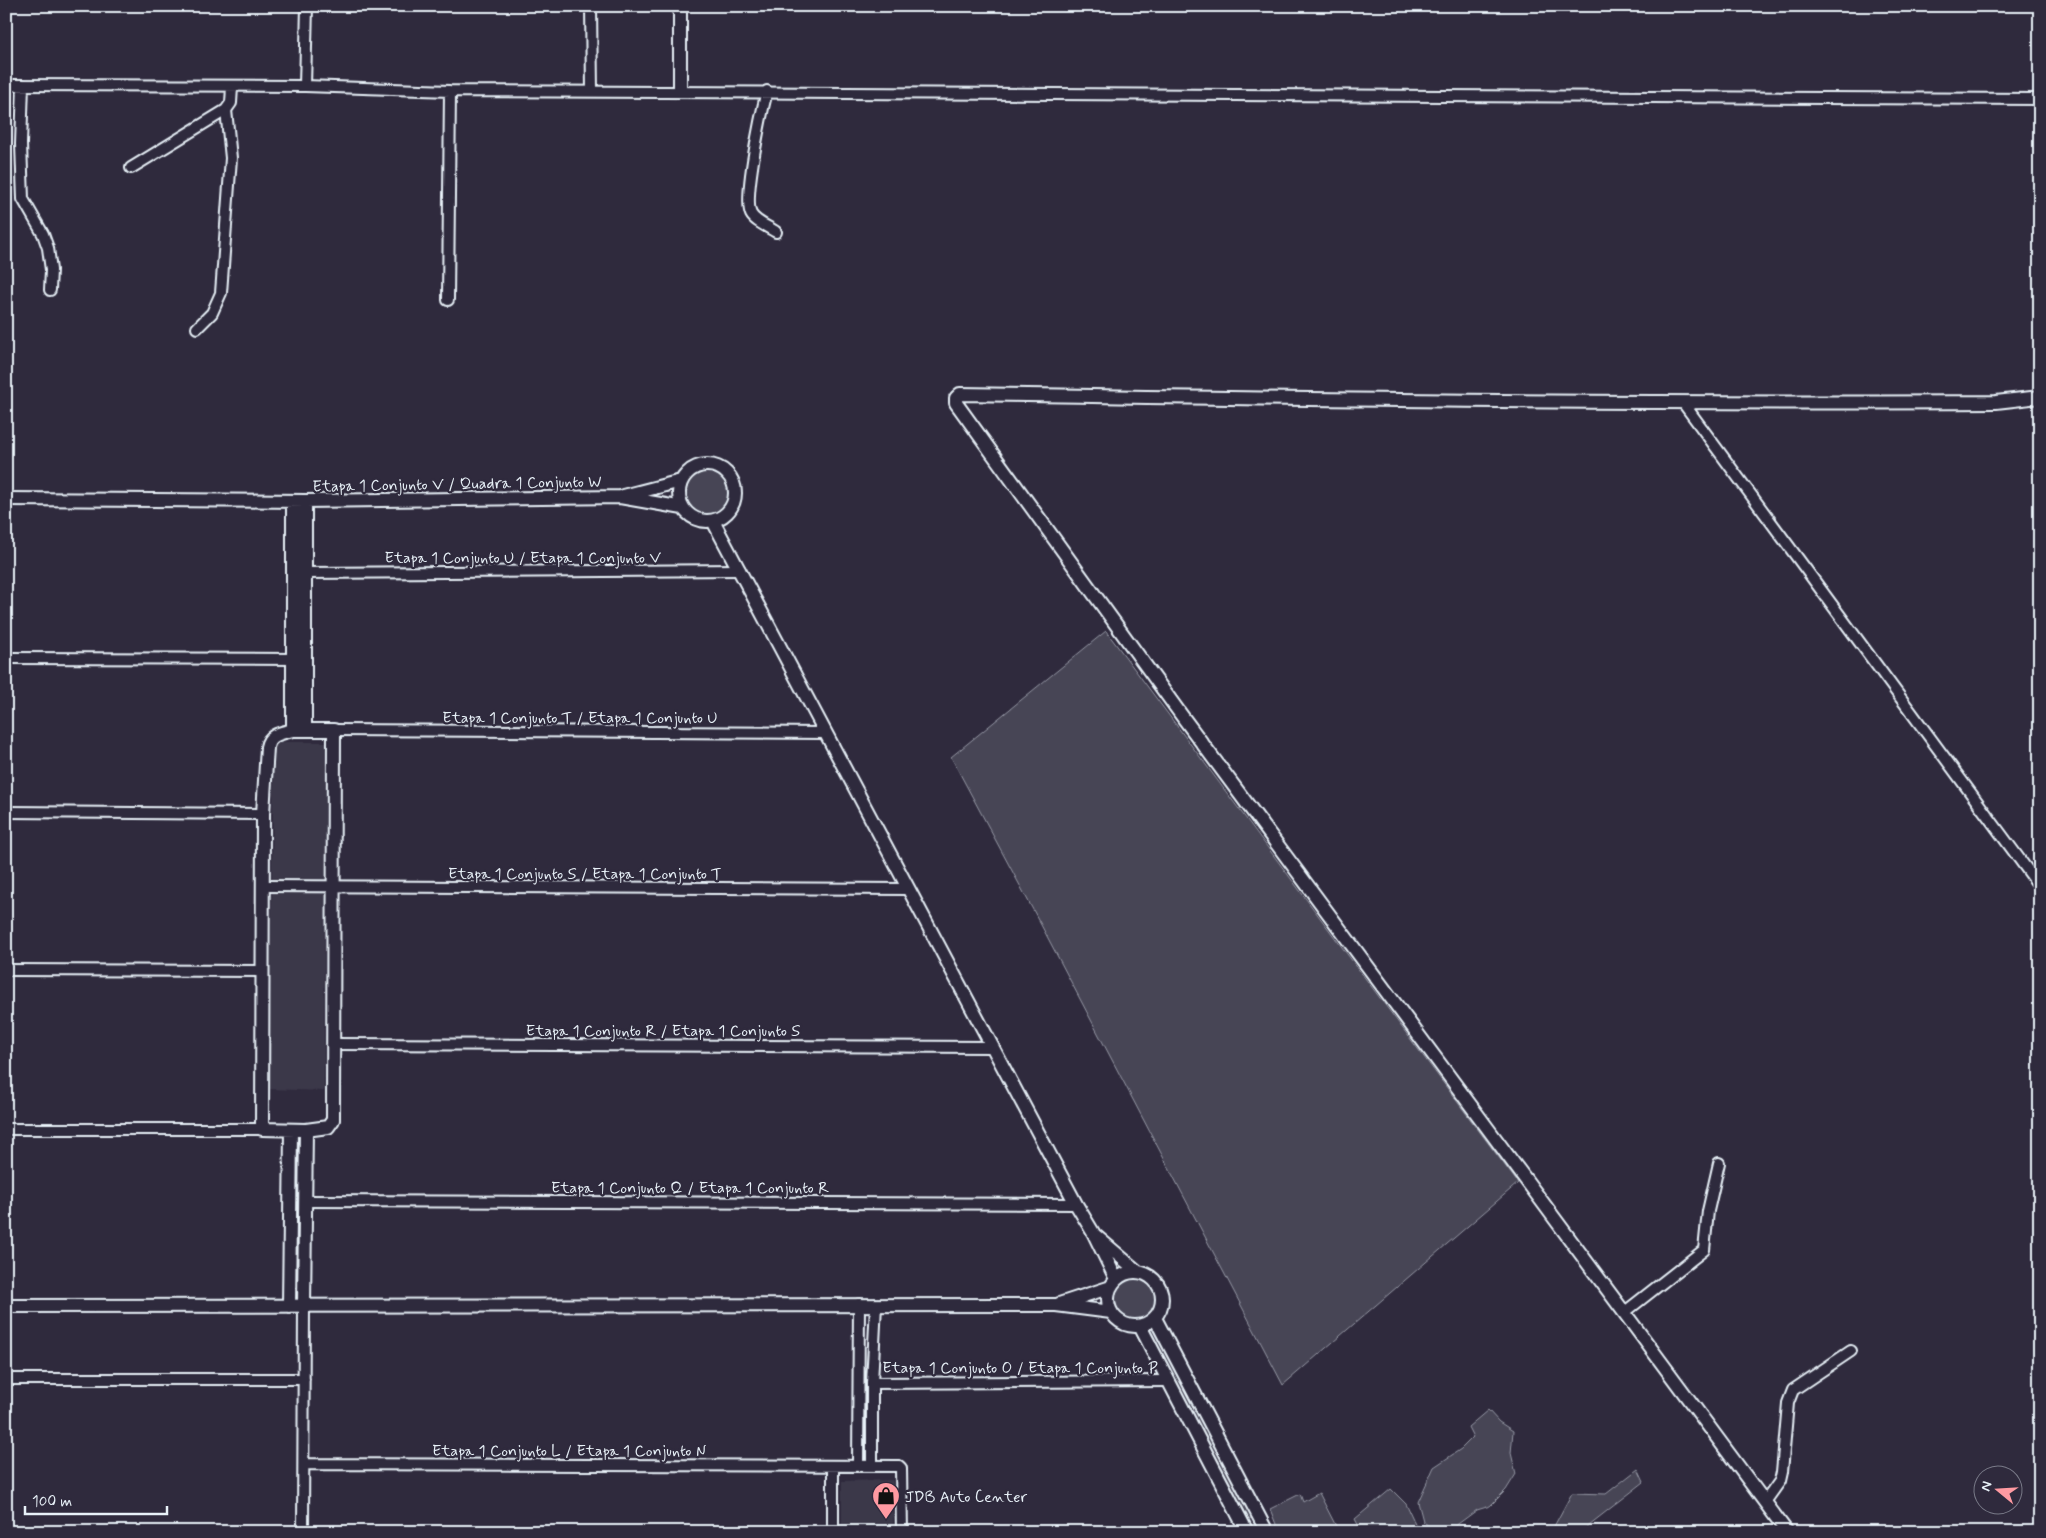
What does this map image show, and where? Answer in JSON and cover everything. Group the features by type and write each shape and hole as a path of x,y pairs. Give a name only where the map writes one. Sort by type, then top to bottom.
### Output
{"street":[{"path":"305,86 307,6"},
{"path":"591,6 592,91"},
{"path":"680,6 680,91"},
{"path":"6,85 305,86 592,91 2040,99"},
{"path":"23,85 21,144 23,199 43,234 48,248 51,270 50,290"},
{"path":"131,168 226,110 231,102 232,87"},
{"path":"448,300 450,90"},
{"path":"767,92 758,128 751,177 750,209 754,218 776,232"},
{"path":"197,328 212,313 221,293 231,158 226,110"},
{"path":"1787,1532 1663,1366 1626,1312 1182,716 955,401 960,394 1266,400 1684,404 1996,402 2040,397"},
{"path":"1684,404 2040,887"},
{"path":"620,497 683,508 696,519 713,521 728,512 735,496 732,478 719,466 701,465 686,473 681,481 679,495 683,508"},
{"path":"620,497 681,481"},
{"name":"Etapa 1 Conjunto V / Quadra 1 Conjunto W","path":"6,499 299,501 620,497"},
{"path":"299,501 306,573 306,659 299,729"},
{"path":"299,501 292,658 299,729"},
{"path":"713,521 907,888 1076,1204 1094,1234 1113,1283 1108,1295 1111,1312 1123,1324 1140,1326 1155,1318 1163,1302 1159,1285 1153,1278 1137,1271 1094,1234"},
{"name":"Etapa 1 Conjunto U / Etapa 1 Conjunto V","path":"306,573 740,570"},
{"path":"6,658 306,659"},
{"path":"6,1129 306,1130 328,1126 332,1120 334,1044 334,730 299,729 274,736 267,743 263,814 262,1129"},
{"name":"Etapa 1 Conjunto T / Etapa 1 Conjunto U","path":"334,730 826,734"},
{"path":"6,812 263,814"},
{"name":"Etapa 1 Conjunto S / Etapa 1 Conjunto T","path":"263,886 335,888 907,888"},
{"path":"6,970 262,971"},
{"name":"Etapa 1 Conjunto R / Etapa 1 Conjunto S","path":"334,1044 992,1047"},
{"path":"289,1306 291,1130"},
{"path":"303,1532 306,1130"},
{"path":"1626,1312 1704,1250 1708,1211 1719,1163"},
{"name":"Etapa 1 Conjunto Q / Etapa 1 Conjunto R","path":"305,1201 1076,1204"},
{"path":"1056,1305 1113,1283 1126,1273 1137,1271"},
{"path":"858,1465 859,1304"},
{"path":"872,1465 872,1383 876,1305"},
{"path":"6,1306 1056,1305 1111,1312"},
{"path":"1155,1318 1267,1532"},
{"path":"1140,1326 1246,1530 1260,1519"},
{"path":"1765,1502 1780,1481 1788,1403 1793,1390 1851,1351"},
{"path":"6,1379 304,1379"},
{"name":"Etapa 1 Conjunto O / Etapa 1 Conjunto P","path":"872,1383 1168,1380"},
{"name":"Etapa 1 Conjunto L / Etapa 1 Conjunto N","path":"304,1464 872,1465 901,1467 902,1532"},
{"path":"833,1466 833,1532"}],"shaded area":[{"path":"707,470 720,474 726,480 730,493 726,506 720,512 707,516 694,512 688,506 684,493 688,480 694,474"},
{"path":"1106,631 1518,1183 1283,1385 951,757"},
{"path":"274,742 326,742 324,1091 268,1089"},
{"path":"1135,1277 1147,1281 1153,1287 1157,1299 1153,1311 1147,1317 1135,1321 1123,1317 1117,1311 1113,1299 1117,1287 1123,1281"},
{"path":"1154,1328 1253,1517 1249,1519 1149,1330"},
{"path":"1488,1410 1499,1422 1513,1431 1511,1453 1516,1474 1506,1490 1490,1506 1477,1510 1447,1532 1435,1532 1423,1521 1418,1502 1434,1467 1461,1449 1473,1437 1468,1427"},
{"path":"1638,1469 1644,1482 1580,1532 1551,1532 1572,1493 1606,1494"},
{"path":"893,1480 893,1532 842,1532 842,1481"},
{"path":"1391,1489 1406,1504 1419,1532 1362,1532 1355,1519"},
{"path":"1319,1493 1339,1532 1279,1532 1270,1509 1300,1494 1303,1502"}],"place":[{"name":"JDB Auto Center","path":"886,1520"}]}
